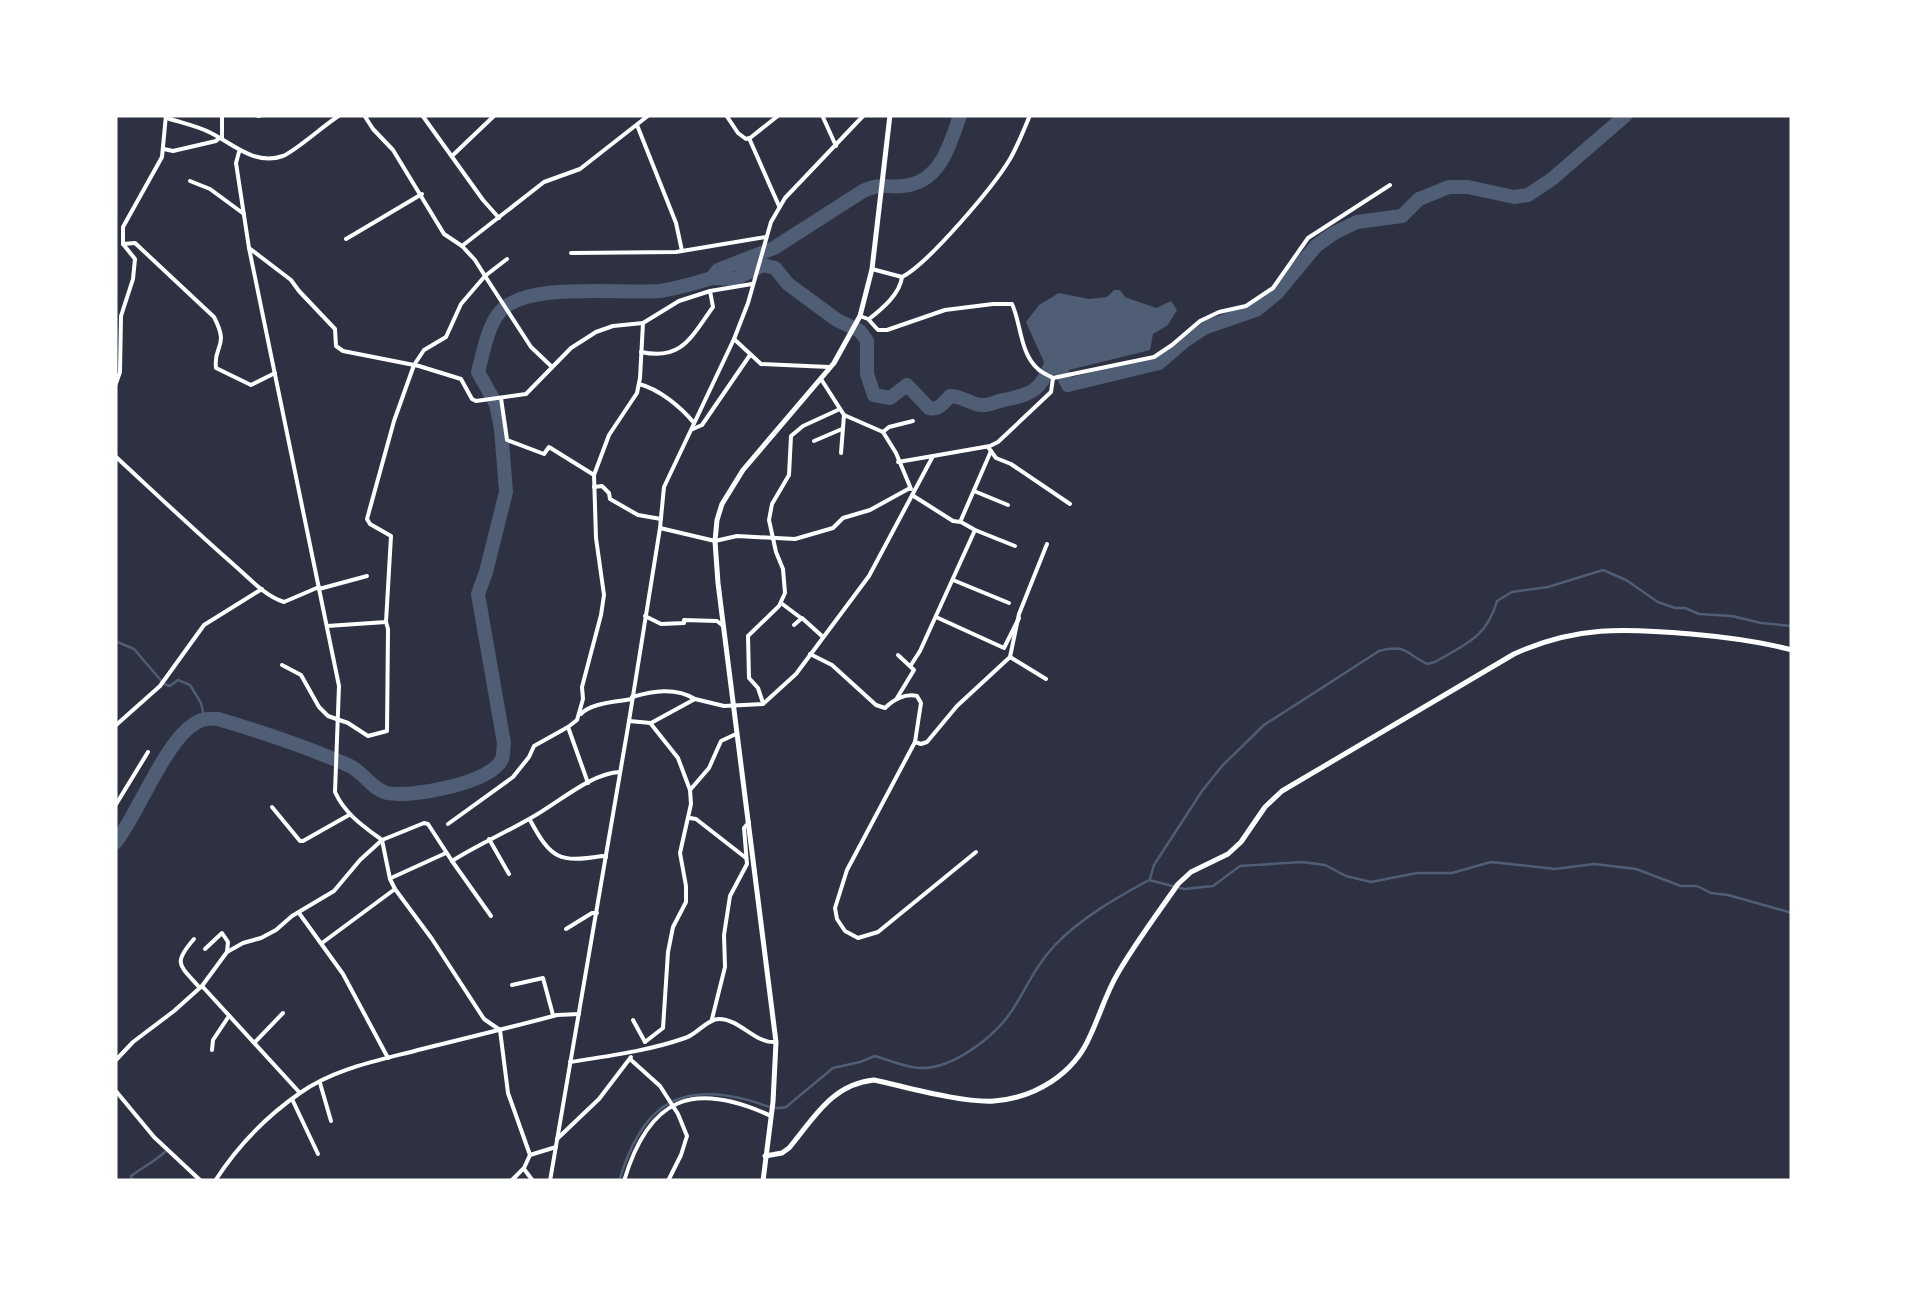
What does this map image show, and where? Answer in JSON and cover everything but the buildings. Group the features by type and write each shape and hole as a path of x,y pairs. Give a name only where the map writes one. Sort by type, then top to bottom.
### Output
{"main road":[{"path":"763,1181 774,1102 776,1042 733,706 715,541 717,520 743,470 831,368 860,316 872,269 890,115"},
{"path":"766,1156 789,1148 836,1093 860,1081 874,1080 978,1101 1010,1098 1048,1084 1063,1073 1089,1040 1117,974 1178,884 1191,872 1228,854 1242,842 1265,807 1282,791 1514,654 1566,635 1634,629 1752,640 1792,648"}],"street":[{"path":"220,138 222,115"},
{"path":"115,386 120,372 120,316 133,279 134,260 124,244 123,227 162,157 166,116 210,132 239,152 267,158 281,156 340,115"},
{"path":"364,115 394,150 444,234 462,246 531,347 553,367"},
{"path":"422,115 499,218"},
{"path":"452,156 495,115"},
{"path":"462,246 544,182 580,169 649,115"},
{"path":"726,115 738,133 749,138 779,206"},
{"path":"749,138 779,115"},
{"path":"822,115 836,146"},
{"path":"872,269 902,276 936,249 995,180 1030,115"},
{"path":"550,1181 629,720 664,487 734,339 779,206 862,116"},
{"path":"637,125 676,223 682,251"},
{"path":"164,150 220,138"},
{"path":"239,152 236,163 249,248 339,686 336,792 349,815 382,840 395,889 484,1018 500,1030 508,1094 530,1155 511,1181"},
{"path":"190,181 210,189 244,214"},
{"path":"860,316 878,330 887,330 945,310 1012,304 1031,360 1052,378 1154,357 1192,326 1210,316 1246,306 1273,288 1308,238 1390,185"},
{"path":"346,239 422,194"},
{"path":"571,253 657,254 766,236"},
{"path":"124,244 135,243 214,317 222,332 216,368 251,385 274,373"},
{"path":"249,248 291,280 335,329 336,346 343,352 414,365 462,379 476,401 526,394 578,343 596,332 644,323 679,301 752,284"},
{"path":"282,665 301,675 328,716 368,736 387,731 390,536 368,519 394,421 414,365 424,350 446,336 461,304 485,276 507,259"},
{"path":"868,319 902,284 902,276"},
{"path":"641,352 659,356 686,343 712,307 710,292"},
{"path":"448,824 513,777 532,748 578,720 604,595 596,538 594,476 609,435 637,393 644,323"},
{"path":"734,339 760,364 831,368"},
{"path":"691,430 702,425 750,355"},
{"path":"960,522 990,449 1046,398 1051,392 1052,378"},
{"path":"821,379 842,412 883,432 911,492 954,521 1015,546"},
{"path":"639,384 670,400 694,423"},
{"path":"500,398 507,440 544,454 548,447 594,476"},
{"path":"842,412 842,454"},
{"path":"763,704 761,692 748,674 748,636 785,593 769,513 789,475 791,436 803,426 842,412"},
{"path":"883,432 913,420"},
{"path":"814,441 842,428"},
{"path":"898,462 990,449"},
{"path":"990,449 1001,461 1070,504"},
{"path":"115,456 280,602 366,576"},
{"path":"579,716 592,706 664,691 733,706 763,704 796,674 869,576 933,456"},
{"path":"594,487 602,486 610,493 610,499 638,515 661,519"},
{"path":"974,491 1008,506"},
{"path":"660,528 715,541 737,536 796,538 824,532 843,518 911,492"},
{"path":"911,665 975,530"},
{"path":"936,617 1004,648 1046,544"},
{"path":"952,580 1009,602"},
{"path":"115,726 160,686 204,624 263,590"},
{"path":"780,603 822,638"},
{"path":"645,616 661,624 684,620 717,621 724,625"},
{"path":"794,626 802,618"},
{"path":"915,742 927,742 957,706 1010,657 1019,618"},
{"path":"327,626 386,622"},
{"path":"810,654 832,665 876,705 885,708 910,694 921,703 915,742 847,870 836,908 845,932 858,938 878,932 976,852"},
{"path":"897,699 914,670 898,655"},
{"path":"1010,657 1046,680"},
{"path":"629,720 651,722 695,700"},
{"path":"646,1046 663,1028 668,952 673,927 686,902 680,853 690,818 690,790 678,758 651,722"},
{"path":"568,727 588,783"},
{"path":"690,790 709,768 721,741 737,734"},
{"path":"115,806 148,752"},
{"path":"452,861 599,776 620,772"},
{"path":"272,807 303,841 349,815"},
{"path":"690,818 696,818 746,858"},
{"path":"530,819 546,846 558,856 574,860 606,857"},
{"path":"712,1021 725,967 724,935 730,896 746,869 744,828 750,822"},
{"path":"115,1062 133,1042 200,987 227,952 276,930 334,890 382,840 424,823 491,916"},
{"path":"489,839 509,874"},
{"path":"390,879 446,853"},
{"path":"322,944 395,889"},
{"path":"298,912 343,974 388,1058"},
{"path":"566,928 597,913"},
{"path":"205,949 222,933 228,942 227,952"},
{"path":"194,939 181,954 182,970 300,1093"},
{"path":"512,985 544,978 553,1016"},
{"path":"253,1043 282,1012"},
{"path":"215,1181 256,1127 300,1093 344,1070 553,1016 580,1014"},
{"path":"212,1050 229,1016"},
{"path":"633,1020 646,1046"},
{"path":"570,1062 635,1052 690,1037 712,1021 723,1020 765,1042 776,1042"},
{"path":"558,1138 598,1099 635,1052"},
{"path":"630,1059 660,1086 678,1114 687,1140 668,1181"},
{"path":"319,1082 331,1121"},
{"path":"115,1090 154,1137 201,1181"},
{"path":"624,1181 640,1138 658,1115 672,1106 698,1098 719,1099 772,1115"},
{"path":"292,1100 318,1154"},
{"path":"530,1155 556,1148"},
{"path":"524,1168 532,1181"}],"water":[{"path":"1114,290 1156,308 1171,301 1177,310 1168,325 1153,334 1150,350 1061,372 1044,362 1026,322 1039,305 1059,293 1089,299 1107,297"}],"waterway":[{"path":"115,843 177,740 204,719 218,719 318,752 350,766 387,793 450,787 495,768 502,759 504,743 478,594 506,492 496,404 478,372 488,334 499,313 529,296 573,291 659,291 712,278 718,270 774,248 863,191 903,186 926,178 942,161 960,115"},
{"path":"712,278 735,279 763,265 775,268 788,284 837,320 860,331 867,341 867,374 874,395 890,398 907,385 929,408 938,407 950,396 987,405 1034,390 1051,364 1060,369 1068,385 1159,363 1204,328 1256,310 1277,293 1316,246 1334,233 1357,222 1402,216 1419,199 1449,187 1514,197 1528,195 1626,115"},
{"path":"1150,879 1154,865 1202,791 1264,725 1379,651 1401,649 1427,664 1435,662 1474,638 1487,623 1497,601 1512,592 1548,587 1603,570 1675,608 1792,626"},
{"path":"115,641 134,649 164,684 170,686 178,680 190,685 201,703 205,720"},
{"path":"619,1181 637,1136 663,1107 679,1099 721,1095 781,1108 833,1068 875,1056 919,1068 959,1057 1005,1019 1042,960 1065,935 1099,909 1149,880 1184,889 1213,886 1240,866 1302,862 1325,865 1346,876 1371,882 1417,873 1452,873 1491,862 1555,869 1594,864 1636,869 1681,886 1697,886 1792,913"},
{"path":"132,1181 131,1176 165,1152"}]}
